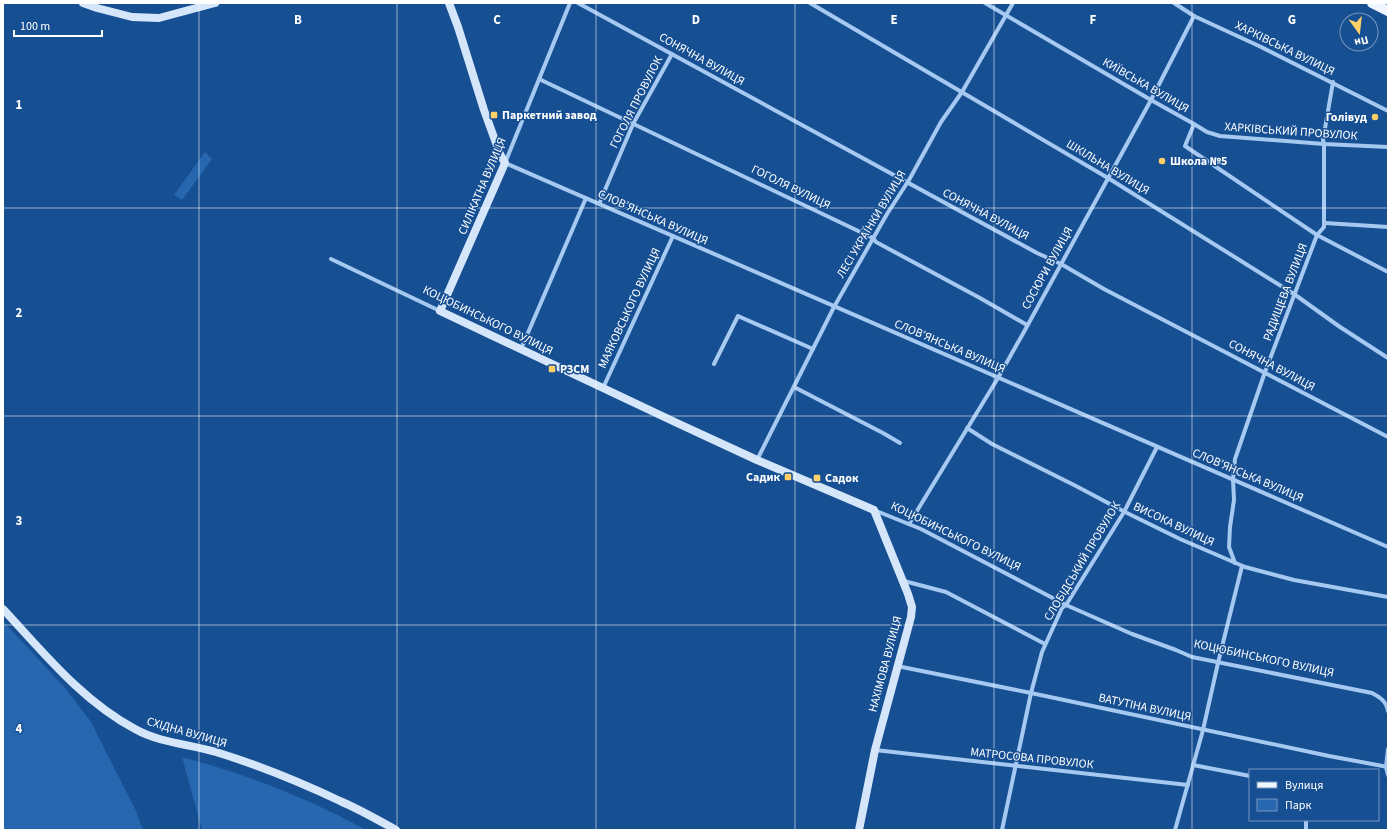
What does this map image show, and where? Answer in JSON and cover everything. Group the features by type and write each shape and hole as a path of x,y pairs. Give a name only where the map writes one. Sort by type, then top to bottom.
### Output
{"main road":[{"path":"1372,3 1388,11"}],"street":[{"path":"83,3 96,8 132,17 159,18 215,3"},
{"path":"449,3 484,110 500,154 505,163"},
{"name":"СИЛІКАТНА ВУЛИЦЯ","path":"440,311 505,163 570,3"},
{"name":"СОНЯЧНА ВУЛИЦЯ","path":"578,3 1037,253 1061,264 1104,289 1388,437"},
{"name":"ШКІЛЬНА ВУЛИЦЯ","path":"810,3 1108,178 1294,294 1340,327 1388,358"},
{"name":"КИЇВСЬКА ВУЛИЦЯ","path":"985,3 1194,124 1185,146 1317,235 1388,272"},
{"name":"ЛЕСІ УКРАЇНКИ ВУЛИЦЯ","path":"757,460 834,307 941,122 962,92 1013,3"},
{"name":"ХАРКІВСЬКА ВУЛИЦЯ","path":"1174,3 1194,16 1333,82 1388,111"},
{"name":"СОСЮРИ ВУЛИЦЯ","path":"909,524 998,378 1151,100 1194,16"},
{"name":"ГОГОЛЯ ПРОВУЛОК","path":"598,204 633,124 672,54"},
{"name":"ГОГОЛЯ ВУЛИЦЯ","path":"539,79 873,238 876,242 980,298 1027,326"},
{"path":"1333,82 1323,140 1324,223 1388,227"},
{"name":"ХАРКІВСЬКИЙ ПРОВУЛОК","path":"1194,124 1207,132 1220,136 1388,147"},
{"name":"СЛОВ’ЯНСЬКА ВУЛИЦЯ","path":"505,163 1388,547"},
{"path":"521,349 586,198"},
{"name":"РАДИЩЕВА ВУЛИЦЯ","path":"1235,563 1229,547 1234,500 1233,479 1235,459 1294,294 1317,235 1324,227 1324,223"},
{"name":"МАЯКОВСЬКОГО ВУЛИЦЯ","path":"603,389 673,236"},
{"name":"КОЦЮБИНСЬКОГО ВУЛИЦЯ","path":"330,259 603,389 757,460 909,524 1066,605 1132,634 1192,657 1372,693 1383,699 1388,710"},
{"path":"714,364 738,316 813,349"},
{"path":"794,387 900,443"},
{"name":"ВИСОКА ВУЛИЦЯ","path":"967,428 992,444 1124,512 1180,539 1242,566 1294,580 1388,597"},
{"name":"СЛОБІДСЬКИЙ ПРОВУЛОК","path":"1002,830 1031,692 1045,644 1062,608 1066,605 1124,512 1157,447"},
{"name":"НАХІМОВА ВУЛИЦЯ","path":"859,830 875,750 911,618 912,607 874,510"},
{"path":"1175,830 1203,730 1242,566"},
{"path":"903,581 946,592 1045,644"},
{"name":"СХІДНА ВУЛИЦЯ","path":"3,609 72,682 105,710 133,728 149,736 215,752 260,767 340,801 396,830"},
{"name":"ВАТУТІНА ВУЛИЦЯ","path":"898,666 1031,692 1203,730 1387,767"},
{"path":"1388,749 1388,775"},
{"name":"МАТРОСОВА ПРОВУЛОК","path":"875,750 1188,785"},
{"path":"1194,765 1249,776"}],"green space":[{"path":"205,152 212,159 182,200 174,195"},
{"path":"3,621 66,689 91,722 136,811 143,830 3,830"},
{"path":"182,757 230,771 299,797 366,830 202,830"}],"place":[{"name":"Паркетний завод","path":"494,115"},
{"name":"Голівуд","path":"1375,117"},
{"name":"Школа №5","path":"1162,161"},
{"name":"РЗСМ","path":"552,369"},
{"name":"Садик","path":"788,477"},
{"name":"Садок","path":"817,478"}]}
